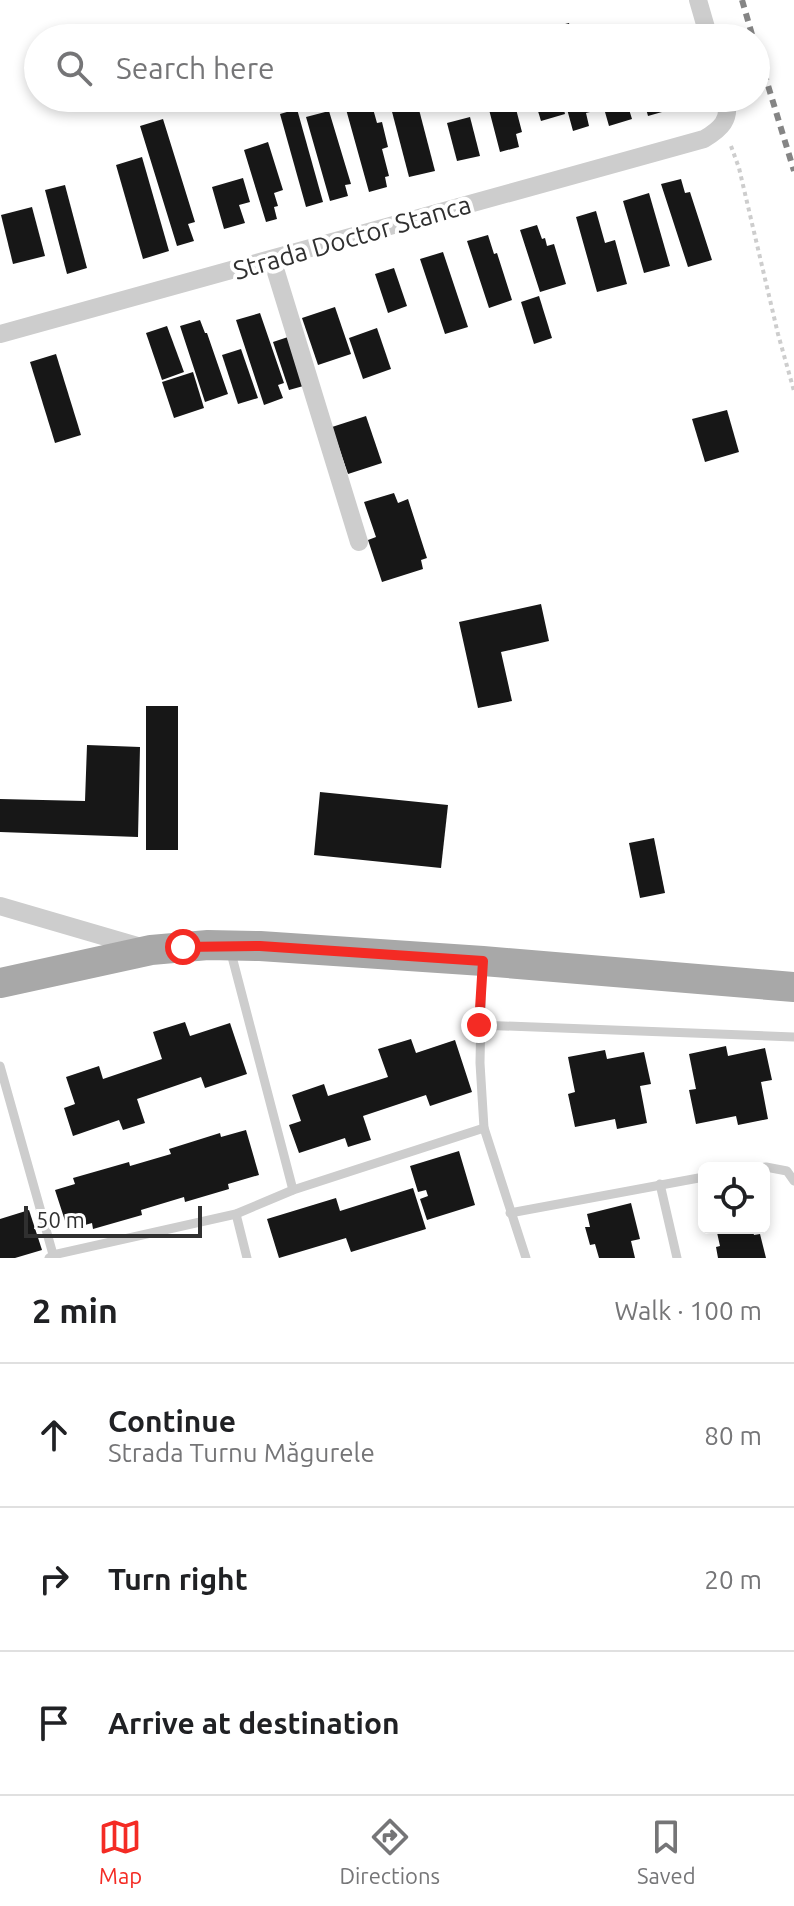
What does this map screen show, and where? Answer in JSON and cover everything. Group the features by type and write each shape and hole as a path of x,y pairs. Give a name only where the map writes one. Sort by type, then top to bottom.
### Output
{"main road":[{"path":"0,983 151,950 229,945 483,961 794,987"}],"street":[{"path":"698,0 705,24"},
{"path":"721,129 728,112"},
{"name":"Strada Doctor Stanca","path":"0,334 704,139 721,129"},
{"path":"272,259 359,542"},
{"path":"0,906 151,950"}],"lane":[{"path":"229,945 293,1190"},
{"path":"483,961 479,1025 484,1128 526,1258"},
{"path":"479,1025 794,1037"},
{"path":"0,1066 52,1257 236,1214 293,1190 484,1128"},
{"path":"770,1169 787,1171 794,1181"},
{"path":"510,1213 698,1178"},
{"path":"660,1184 677,1258"},
{"path":"236,1214 247,1258"}],"path":[{"path":"721,129 739,168 794,391"}],"building":[{"path":"298,112 323,202 306,207 280,114"},
{"path":"329,112 351,184 345,185 348,196 330,201 306,117"},
{"path":"347,112 374,112 377,123 382,122 388,147 382,149 389,176 385,177 387,187 369,192"},
{"path":"392,112 420,112 435,171 409,177"},
{"path":"490,112 517,112 522,132 516,134 519,147 500,152"},
{"path":"538,112 564,112 565,114 541,121"},
{"path":"568,112 590,112 586,113 589,126 573,131"},
{"path":"605,112 630,112 632,119 609,126"},
{"path":"470,117 480,156 457,161 447,123"},
{"path":"163,119 195,222 188,224 194,241 177,246 140,126"},
{"path":"268,142 283,190 274,193 278,206 274,207 277,219 266,222 244,150"},
{"path":"142,157 169,251 143,259 116,165"},
{"path":"243,178 250,202 239,205 245,223 224,229 212,187"},
{"path":"681,179 685,193 690,192 712,260 688,267 661,184"},
{"path":"65,185 87,268 67,274 45,190"},
{"path":"649,193 670,266 644,273 623,201"},
{"path":"32,207 45,256 13,264 1,215"},
{"path":"596,211 605,243 615,240 627,284 597,292 576,217"},
{"path":"537,225 547,246 554,244 566,284 540,292 520,230"},
{"path":"488,235 512,300 489,308 467,241"},
{"path":"443,252 468,327 445,334 420,259"},
{"path":"394,268 407,306 388,313 375,274"},
{"path":"539,296 552,338 534,344 521,302"},
{"path":"335,307 351,354 318,365 302,318"},
{"path":"260,313 284,383 278,385 283,398 264,405 236,320"},
{"path":"200,320 228,394 205,402 180,326"},
{"path":"167,326 184,372 162,380 146,333"},
{"path":"377,328 391,369 363,379 349,338"},
{"path":"291,336 307,385 289,390 273,342"},
{"path":"241,349 258,398 238,404 222,355"},
{"path":"56,354 81,435 55,443 30,362"},
{"path":"193,372 204,408 174,418 162,382"},
{"path":"727,410 739,452 705,462 692,419"},
{"path":"366,416 382,463 348,474 332,427"},
{"path":"394,493 398,503 408,499 427,558 421,560 423,569 382,582 368,540 376,537 364,502"},
{"path":"541,604 549,641 501,652 512,701 478,708 459,622"},
{"path":"146,706 178,706 178,850 146,850"},
{"path":"87,745 140,747 138,837 0,832 0,799 85,801"},
{"path":"320,792 448,805 441,868 314,855"},
{"path":"654,838 665,893 640,898 629,843"},
{"path":"185,1022 190,1036 230,1023 247,1074 205,1088 201,1077 137,1099 145,1123 123,1130 119,1120 73,1136 64,1108 75,1104 66,1077 99,1066 103,1079 162,1059 153,1032"},
{"path":"411,1039 416,1053 455,1040 472,1092 430,1106 426,1095 363,1116 371,1140 348,1147 345,1138 299,1153 289,1125 301,1121 292,1095 324,1084 328,1096 388,1077 378,1049"},
{"path":"726,1046 728,1056 765,1048 772,1080 761,1082 768,1119 738,1125 736,1116 696,1124 689,1090 696,1089 689,1054"},
{"path":"605,1050 607,1059 644,1052 651,1084 640,1086 647,1123 617,1129 615,1119 575,1127 568,1094 575,1092 568,1057"},
{"path":"246,1130 259,1175 228,1184 229,1189 185,1202 184,1197 141,1210 142,1215 93,1229 92,1223 68,1230 55,1190 75,1184 73,1178 171,1154 169,1149 220,1133 221,1137"},
{"path":"459,1151 475,1205 427,1220 420,1199 428,1196 426,1190 418,1192 410,1166"},
{"path":"413,1188 426,1229 351,1252 346,1238 279,1258 267,1219 336,1198 340,1211"},
{"path":"631,1203 640,1239 631,1241 635,1258 599,1258 595,1244 590,1245 585,1227 590,1227 587,1214"},
{"path":"29,1210 42,1250 15,1258 0,1258 0,1219"},
{"path":"717,1234 760,1234 766,1258 718,1258 716,1247 720,1246"}],"railway":[{"path":"742,0 749,24"},
{"path":"770,92 794,171"}],"route":[{"path":"183,947 260,946 483,961 479,1025"}]}
